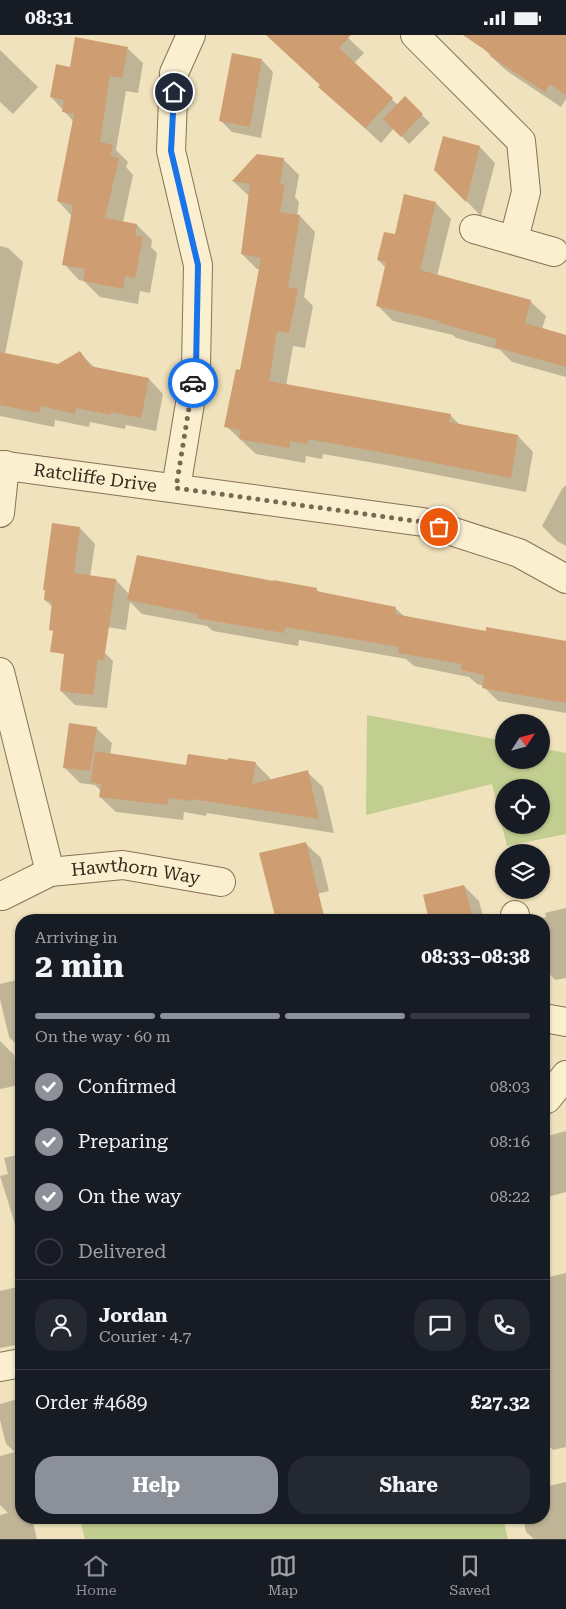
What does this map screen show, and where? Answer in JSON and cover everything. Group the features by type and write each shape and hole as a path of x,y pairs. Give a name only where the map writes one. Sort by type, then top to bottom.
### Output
{"street":[{"path":"176,488 196,367 198,265 171,151 174,73 191,35"},
{"path":"415,35 521,141 526,192 514,239"},
{"path":"474,229 554,252"},
{"path":"0,513 3,465"},
{"name":"Ratcliffe Drive","path":"3,465 423,522 519,553 566,579"},
{"name":"Hawthorn Way","path":"0,672 50,872"},
{"name":"Hawthorn Way","path":"2,896 50,872 123,865 221,883"},
{"path":"550,1019 566,1022"},
{"path":"550,1095 566,1075"},
{"path":"0,1367 15,1364"}],"green space":[{"path":"367,715 495,739 495,769 550,769 550,750 566,753 566,834 517,844 507,844 504,834 550,834 550,779 495,779 495,796 492,784 366,815"},
{"path":"81,1524 504,1524 508,1539 85,1539"}],"building":[{"path":"266,35 351,35 339,48 393,98 365,128 318,87 320,85"},
{"path":"463,35 566,35 566,95 550,84 545,92 490,56 491,54"},
{"path":"75,37 128,47 122,78 110,76 100,142 113,145 110,156 119,158 105,218 137,224 135,235 143,237 135,278 125,276 123,289 83,281 85,269 62,265 73,205 57,201 74,114 62,112 64,100 50,97 56,64 70,67"},
{"path":"232,53 262,59 250,127 219,121"},
{"path":"405,96 423,114 401,137 383,119"},
{"path":"443,136 480,146 466,202 434,170"},
{"path":"257,154 284,158 280,184 285,185 280,212 300,215 288,287 298,289 289,333 277,331 269,381 451,414 449,422 518,435 511,478 308,439 307,444 290,441 289,448 239,439 241,430 224,427 236,369 240,370 261,258 241,254 250,184 232,181"},
{"path":"404,194 436,202 420,270 531,300 525,323 566,335 566,367 495,347 497,339 439,323 440,321 376,306 386,262 377,260 384,232 395,234"},
{"path":"80,351 90,366 149,378 141,418 111,412 111,415 76,408 75,414 41,406 39,413 0,405 0,352 58,364"},
{"path":"52,523 80,527 74,573 116,579 104,660 98,659 93,695 60,691 64,654 50,652 53,631 49,630 52,602 44,600 45,590 43,590"},
{"path":"137,555 317,588 316,591 396,607 395,614 486,631 486,627 566,641 566,703 482,688 485,675 461,670 462,664 398,653 399,647 285,627 284,633 197,618 198,614 127,600"},
{"path":"69,723 97,727 90,771 63,768"},
{"path":"95,751 186,765 188,754 256,762 252,784 308,770 319,819 192,799 191,801 169,798 168,805 99,797 101,784 91,782"},
{"path":"306,842 324,914 274,914 259,853"},
{"path":"464,885 471,914 428,914 423,895"}],"way so far":[{"path":"193,383 176,488 423,522 439,527"}],"route":[{"path":"174,92 171,151 198,265 196,367 193,383"}]}
